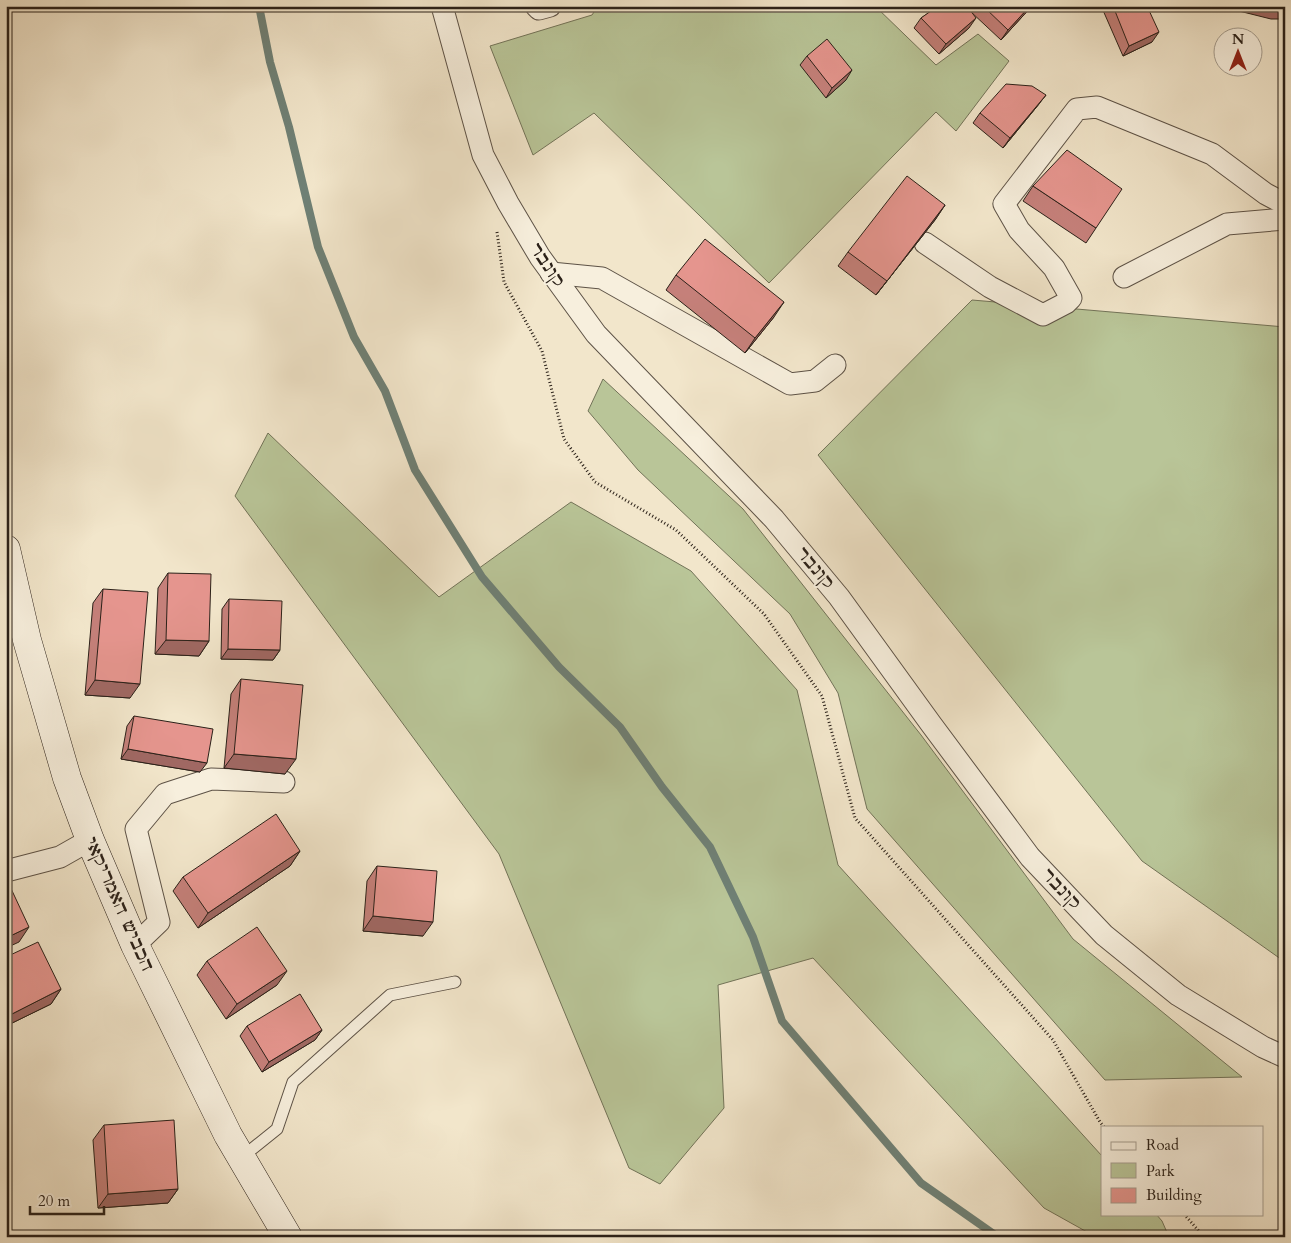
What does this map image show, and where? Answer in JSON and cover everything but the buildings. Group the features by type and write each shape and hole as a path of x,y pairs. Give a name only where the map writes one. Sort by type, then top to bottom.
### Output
{"main road":[{"name":"הכביש האמריקאי","path":"6,549 27,640 67,778 90,840 135,945 228,1135 288,1237"}],"street":[{"name":"קונבר","path":"442,6 483,155 508,203 540,257 596,334 774,519 839,597 930,724 1030,857 1104,935 1178,996 1263,1047 1285,1057"},
{"path":"536,6 539,9 550,6"},
{"path":"925,243 990,287 1043,315 1066,303 1071,298 1054,268 1019,230 1004,204 1077,109 1097,107 1212,154 1266,194 1285,204"},
{"path":"1124,277 1227,224 1285,219"},
{"path":"551,273 602,278 790,384 815,380 835,365"},
{"path":"135,945 159,922 136,829 165,794 211,778 284,782"},
{"path":"6,871 60,857 90,840"}],"lane":[{"path":"241,1158 277,1129 293,1082 390,996 454,982"}],"path":[{"path":"496,225 504,282 542,351 564,439 595,482 676,530 764,614 822,696 855,818 1053,1040 1103,1126"},
{"path":"1186,1216 1204,1237"}],"green space":[{"path":"598,6 875,6 936,65 978,34 1009,61 956,131 936,112 769,283 594,113 533,155 490,46 592,15"},
{"path":"972,300 1285,327 1285,962 1142,861 818,455"},
{"path":"603,379 743,509 921,735 1073,939 1242,1077 1105,1080 867,809 838,693 790,614 638,470 588,411"},
{"path":"268,433 439,597 571,502 691,571 797,690 838,865 1101,1155 1101,1216 1158,1216 1169,1237 1096,1237 1044,1208 813,958 718,985 724,1108 660,1184 629,1168 499,854 235,496"}],"waterway":[{"path":"259,6 270,62 289,127 318,247 354,337 385,391 415,470 482,577 559,667 620,727 662,787 710,847 753,937 782,1021 921,1183 998,1237"}]}
